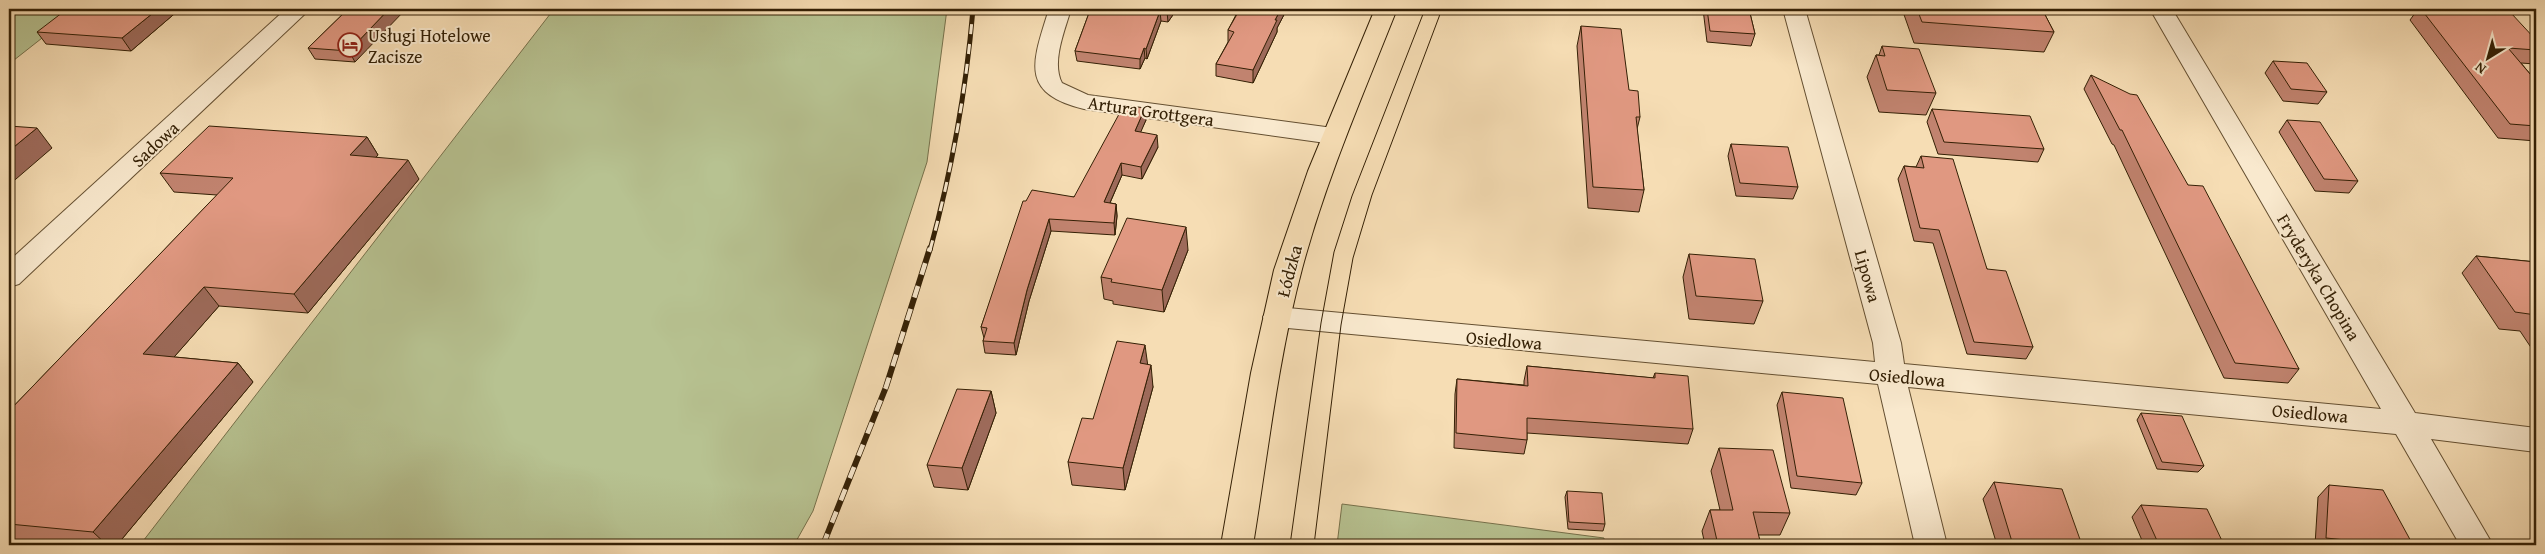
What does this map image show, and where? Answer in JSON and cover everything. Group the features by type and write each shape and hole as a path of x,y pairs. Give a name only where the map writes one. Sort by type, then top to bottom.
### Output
{"main road":[{"name":"Łódzka","path":"1237,545 1277,317 1288,271 1305,213 1386,9"}],"street":[{"name":"Sadowa","path":"9,277 299,9"},
{"name":"Artura Grottgera","path":"1060,9 1045,69 1052,87 1067,96 1084,102 1334,136"},
{"name":"Lipowa","path":"1794,9 1887,343 1891,376 1931,545"},
{"name":"Fryderyka Chopina","path":"2161,9 2477,545"},
{"name":"Osiedlowa","path":"1277,317 2406,423 2536,440"}],"green space":[{"path":"9,9 79,9 9,64"},
{"path":"554,9 947,9 927,162 813,511 794,545 140,545"},
{"path":"1342,504 1604,538 1604,545 1337,545"},
{"path":"1322,543 1337,545 1321,545"}],"building":[{"path":"67,9 158,9 122,38 37,32"},
{"path":"348,9 389,9 349,51 308,48"},
{"path":"1089,9 1170,9 1167,12 1160,11 1146,49 1144,48 1140,59 1075,51"},
{"path":"1240,9 1281,9 1253,70 1216,64 1234,32 1228,30"},
{"path":"1707,9 1749,9 1755,34 1710,31"},
{"path":"1917,9 2042,9 2054,32 1922,22"},
{"path":"2421,9 2511,13 2536,40 2536,50 2508,48 2536,81 2536,126 2510,124"},
{"path":"1581,26 1621,29 1629,90 1638,91 1640,117 1636,117 1644,190 1593,187"},
{"path":"1882,46 1919,49 1936,93 1887,90 1876,55 1885,56"},
{"path":"2273,61 2307,63 2327,92 2291,89"},
{"path":"2091,75 2130,94 2137,95 2188,185 2203,186 2299,369 2235,363 2122,130 2120,130"},
{"path":"1124,105 1145,108 1135,131 1157,135 1141,167 1121,163 1104,202 1116,204 1114,223 1049,219 1027,290 1014,343 983,341 987,328 981,327 1023,201 1026,201 1032,190 1074,197"},
{"path":"1932,109 2030,116 2044,149 1944,142"},
{"path":"2287,120 2320,122 2358,181 2324,179"},
{"path":"9,126 37,128 9,151"},
{"path":"209,126 367,137 350,155 408,160 294,294 204,287 143,354 238,363 93,532 9,524 9,411 233,178 160,173"},
{"path":"1731,144 1788,147 1798,187 1740,183"},
{"path":"1921,156 1953,159 1987,269 2006,271 2033,347 1974,342 1939,230 1920,228 1904,166 1924,168"},
{"path":"1127,218 1186,227 1162,290 1111,282 1112,279 1101,277"},
{"path":"1689,254 1755,259 1763,301 1696,296"},
{"path":"2476,256 2536,262 2536,315 2515,312"},
{"path":"1117,341 1145,345 1140,363 1151,365 1123,468 1068,462 1082,418 1093,419"},
{"path":"1527,366 1655,378 1655,373 1688,376 1693,429 1527,418 1527,440 1456,433 1457,379 1528,386"},
{"path":"957,389 991,391 962,468 927,465"},
{"path":"1782,392 1843,398 1862,483 1797,476"},
{"path":"2141,413 2182,416 2204,466 2162,462"},
{"path":"1719,448 1773,450 1790,513 1753,512 1761,545 1718,545 1710,510 1733,510"},
{"path":"1994,482 2062,489 2082,545 2013,545"},
{"path":"2329,485 2383,490 2413,545 2326,538"},
{"path":"1567,491 1602,493 1605,524 1569,522"},
{"path":"2141,505 2207,509 2224,545 2159,545"}],"tram line":[{"path":"1290,545 1321,323 1334,252 1352,196 1425,9"},
{"path":"1314,545 1341,325 1353,258 1372,195 1442,9"}],"railway":[{"path":"930,250 957,130 973,9"},
{"path":"823,545 886,387 930,248"}],"place":[{"name":"Usługi Hotelowe Zacisze","path":"350,45"}]}
